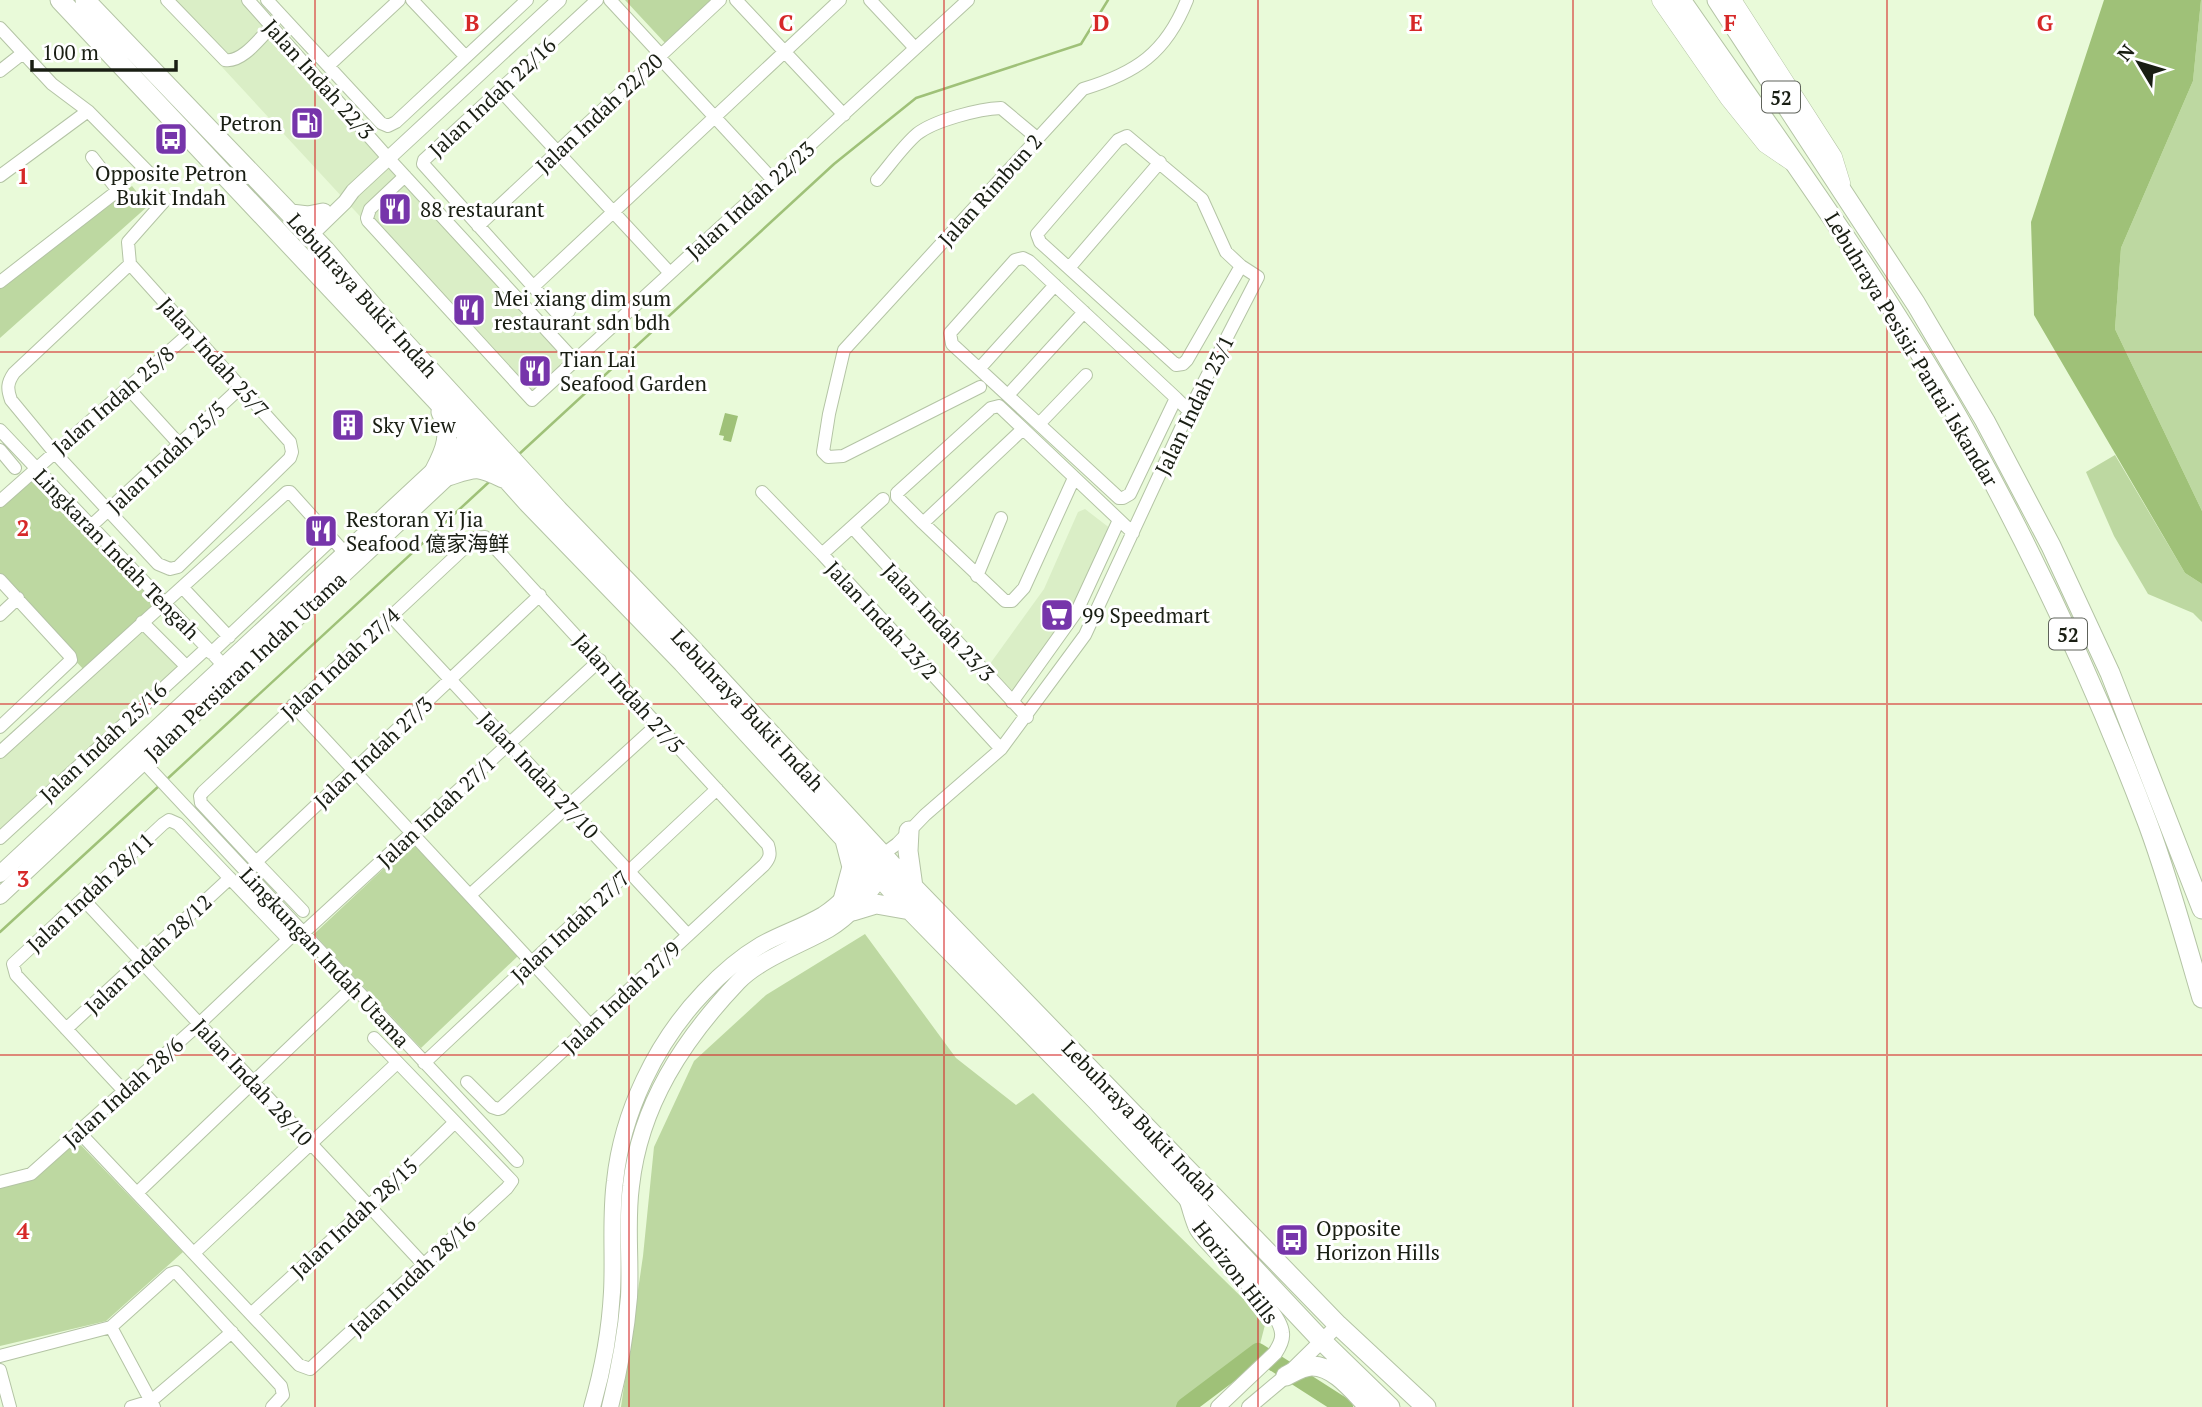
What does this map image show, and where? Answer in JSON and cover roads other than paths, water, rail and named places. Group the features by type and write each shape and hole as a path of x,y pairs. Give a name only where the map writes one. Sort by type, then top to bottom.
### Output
{"highway":[{"name":"Lebuhraya Bukit Indah","path":"60,0 435,399 704,662 888,857 913,887 1338,1325 1426,1407"},
{"name":"Lebuhraya Bukit Indah","path":"85,0 290,214 308,216 316,231 485,447"},
{"name":"Lebuhraya Pesisir Pantai Iskandar","path":"1681,0 1863,263 1932,373 2015,523 2101,705 2148,826 2202,998"},
{"name":"Lebuhraya Pesisir Pantai Iskandar","path":"1717,0 1963,381 2051,546 2110,673 2202,909"},
{"path":"274,229 316,231 305,262"},
{"path":"435,399 449,434 442,473 473,468 485,447 517,477"},
{"name":"Lebuhraya Bukit Indah","path":"517,477 843,835 888,857 910,910 1096,1100 1322,1341 1390,1407"},
{"path":"843,835 852,867 848,906 876,904 910,910"},
{"path":"888,857 908,850 913,887"},
{"path":"1286,1376 1312,1366 1323,1368 1336,1375 1369,1407"}],"main road":[{"path":"1661,0 1766,144 1797,165"},
{"path":"1732,0 1833,157 1844,195"},
{"name":"Jalan Persiaran Indah Utama","path":"229,671 345,553 442,473 485,447"},
{"name":"Jalan Persiaran Indah Utama","path":"0,896 138,757 442,473"},
{"name":"Jalan Persiaran Indah Utama","path":"0,874 138,757"},
{"path":"610,1407 620,1365 629,1296 631,1185 641,1136 670,1067 702,1023 741,979 773,958 831,928 888,857"},
{"path":"592,1407 604,1365 612,1293 615,1181 624,1131 642,1085 687,1012 732,964 763,944 848,906"}],"street":[{"path":"167,0 225,60 239,58 272,26"},
{"name":"Jalan Indah 22/3","path":"248,0 389,159 575,361"},
{"path":"267,0 387,126 396,122 527,0"},
{"path":"329,65 399,0"},
{"path":"412,0 465,56"},
{"path":"316,231 339,197 353,191 389,159 559,0"},
{"name":"Jalan Indah 22/16","path":"569,311 562,315 556,312 423,164 424,160 597,0"},
{"path":"610,0 773,180"},
{"name":"Jalan Indah 22/20","path":"478,226 720,0"},
{"path":"736,0 844,116"},
{"path":"534,286 840,0"},
{"path":"870,0 915,48"},
{"name":"Jalan Indah 22/23","path":"405,176 370,209 367,218 532,400 968,0"},
{"name":"Jalan Rimbun 2","path":"980,387 843,456 828,457 823,452 844,350 1083,89 1133,71 1153,54 1178,23 1187,0"},
{"path":"0,28 52,84 88,111 151,175"},
{"path":"0,71 23,53"},
{"path":"500,90 669,272"},
{"path":"877,180 917,135 929,127 985,109 1001,108 1037,138"},
{"path":"0,176 88,111"},
{"path":"1122,137 1133,139 1160,162 1202,199 1209,209 1226,252 1241,266 1187,360 1179,365 1037,238 1038,232 1122,137"},
{"path":"0,282 116,192 116,188 92,157"},
{"path":"1069,268 1160,162"},
{"path":"107,510 11,400 7,385 14,373 130,264 128,242 166,199"},
{"path":"1176,398 1130,494 1119,498 952,344 950,333 1019,258 1029,261 1176,398 1189,411"},
{"name":"Jalan Indah 25/7","path":"107,510 163,568 178,567 290,458 292,452 290,442 130,264"},
{"name":"Jalan Indah 23/1","path":"888,857 1001,749 1027,717 1084,635 1189,411 1258,277 1241,266"},
{"path":"979,369 1055,285"},
{"path":"1008,395 1084,312"},
{"name":"Jalan Indah 25/8","path":"0,501 191,332"},
{"path":"1039,424 1086,375"},
{"name":"Jalan Indah 25/5","path":"90,526 241,387"},
{"path":"128,388 180,445"},
{"path":"1074,478 1024,589 1012,601 1005,601 977,576 897,498 897,493 991,408 999,406 1133,533"},
{"path":"923,523 1023,429"},
{"name":"Lingkaran Indah Tengah","path":"0,430 229,671"},
{"path":"0,450 15,468"},
{"path":"0,752 287,492 290,492 345,553"},
{"name":"Jalan Indah 23/2","path":"762,492 1001,749"},
{"path":"822,554 883,499"},
{"path":"977,576 1000,518"},
{"path":"1012,702 1077,611 1119,520"},
{"name":"Jalan Indah 23/3","path":"852,527 1027,717"},
{"name":"Jalan Indah 27/5","path":"485,537 768,845 771,852"},
{"name":"Jalan Indah 27/4","path":"256,862 201,803 200,796 293,705 475,538 485,537"},
{"name":"Jalan Indah 25/16","path":"0,838 186,665 229,637 332,539"},
{"path":"0,580 71,660 0,727"},
{"path":"181,587 229,637"},
{"name":"Jalan Indah 27/3","path":"256,862 540,595"},
{"path":"0,615 18,598"},
{"name":"Jalan Indah 27/10","path":"391,616 688,935"},
{"path":"142,622 186,665"},
{"name":"Jalan Indah 27/1","path":"301,931 600,660"},
{"path":"293,705 590,1025"},
{"path":"470,895 657,724"},
{"name":"Lingkungan Indah Utama","path":"138,757 517,1161"},
{"name":"Jalan Indah 27/7","path":"424,1063 717,789"},
{"name":"Jalan Indah 28/11","path":"66,1029 16,975 13,964 83,899 169,820 178,824 230,878"},
{"name":"Jalan Indah 27/9","path":"467,1082 492,1107 498,1109 764,865 771,852"},
{"path":"256,862 303,911"},
{"path":"230,878 288,939"},
{"name":"Jalan Indah 28/12","path":"66,1029 230,878"},
{"name":"Jalan Indah 28/10","path":"83,899 424,1265"},
{"name":"Jalan Indah 28/6","path":"0,1182 31,1174 288,939 301,931"},
{"path":"137,1194 353,987"},
{"path":"66,1029 124,1091"},
{"path":"374,1038 455,1122"},
{"path":"194,1253 397,1063"},
{"name":"Jalan Indah 28/16","path":"251,1314 299,1365 310,1369 507,1188 512,1181 455,1122"},
{"name":"Jalan Indah 28/15","path":"251,1314 369,1206 455,1122"},
{"path":"79,1132 251,1314"},
{"name":"Horizon Hills","path":"1185,1196 1196,1229 1231,1270 1265,1303 1279,1322 1283,1334 1275,1353 1218,1407"},
{"path":"0,1356 111,1327 172,1272 179,1275 284,1391 280,1400 272,1407"},
{"path":"1248,1407 1286,1376 1338,1325"},
{"path":"111,1327 152,1404"},
{"path":"131,1407 152,1404 232,1332"},
{"path":"0,1370 10,1407"}],"waterway":[{"path":"517,456 834,164 916,98 1081,44 1108,0"},
{"path":"165,781 489,482"},
{"path":"0,932 160,785"},
{"path":"1185,1407 1258,1352 1344,1407"}],"place":[{"name":"Petron","path":"307,123"},
{"name":"Opposite Petron Bukit Indah","path":"171,139"},
{"name":"88 restaurant","path":"395,209"},
{"name":"Mei xiang dim sum restaurant sdn bdh","path":"469,310"},
{"name":"Tian Lai Seafood Garden","path":"535,371"},
{"name":"Sky View","path":"348,425"},
{"name":"Restoran Yi Jia Seafood 億家海鲜","path":"321,531"},
{"name":"99 Speedmart","path":"1057,615"},
{"name":"Opposite Horizon Hills","path":"1292,1240"}]}
